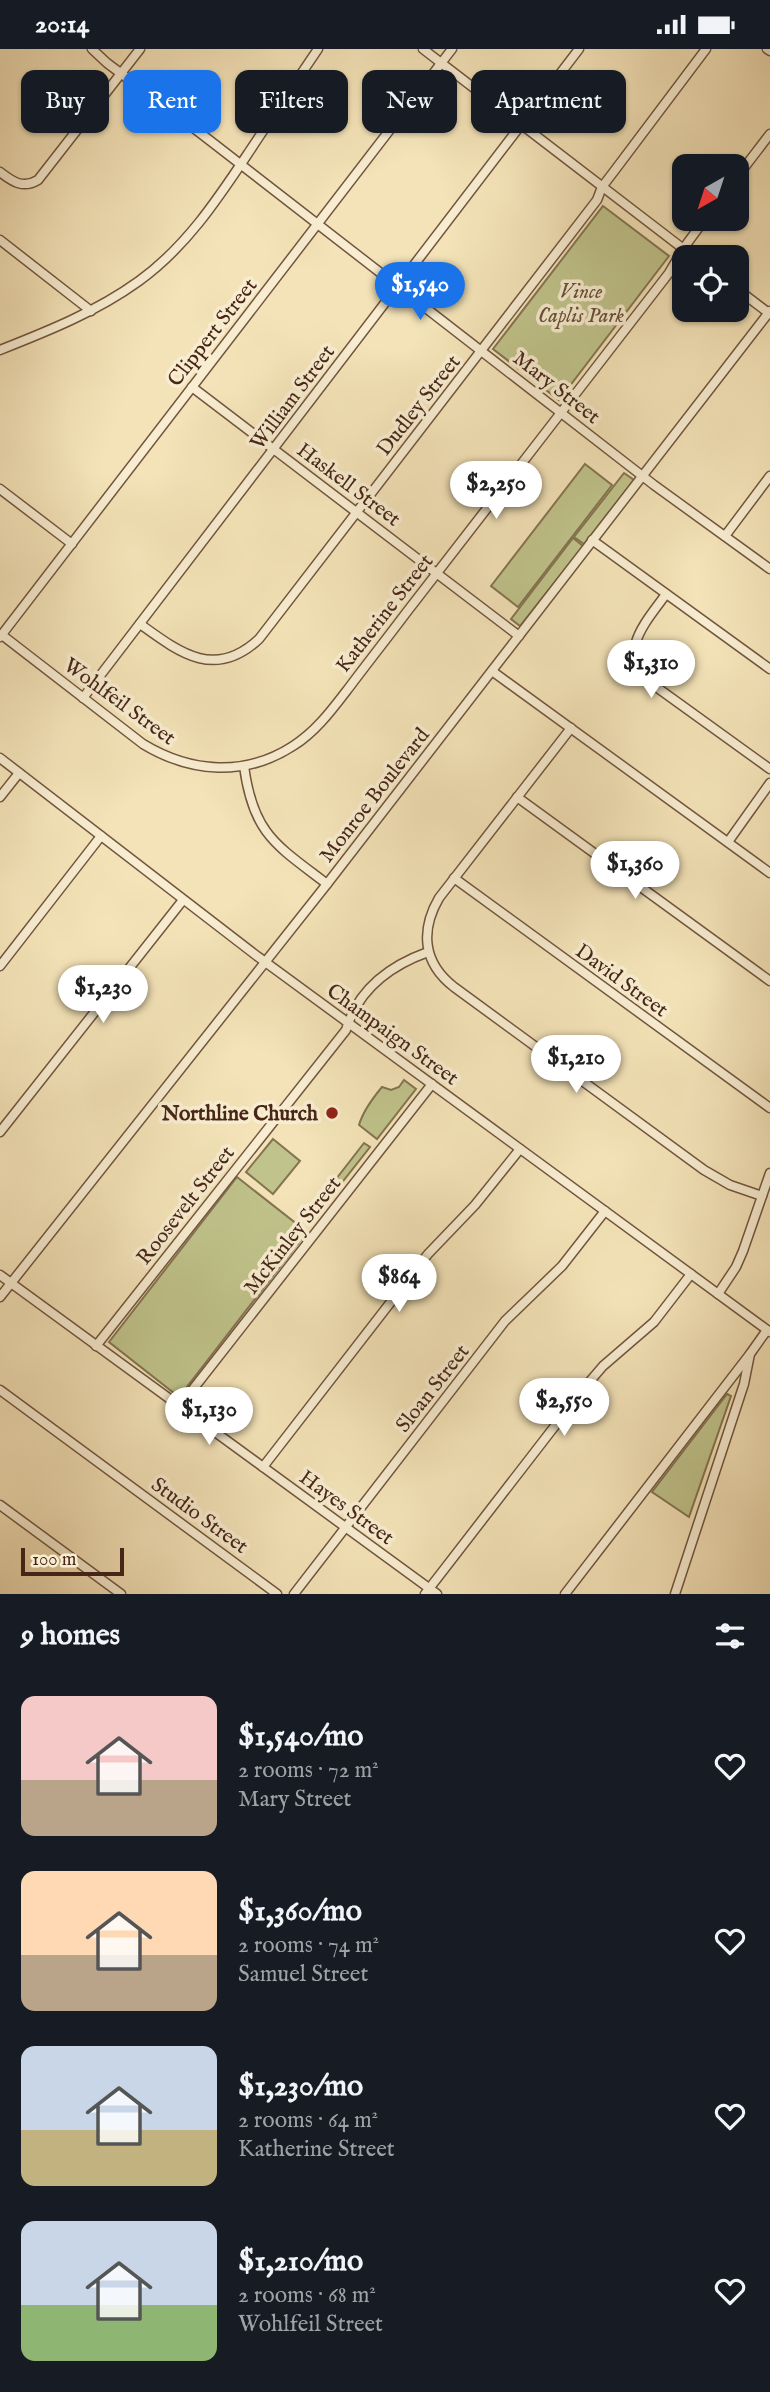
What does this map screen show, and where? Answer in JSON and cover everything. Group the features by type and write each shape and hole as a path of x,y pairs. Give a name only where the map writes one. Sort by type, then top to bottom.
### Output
{"street":[{"name":"Mary Street","path":"92,49 643,477 770,569"},
{"path":"0,172 16,183 27,185 41,177 140,49"},
{"path":"0,350 63,326 91,311 139,281 177,248 202,219 241,164 318,49"},
{"path":"424,49 471,85"},
{"name":"Clippert Street","path":"1,636 452,49"},
{"name":"William Street","path":"563,70 579,49"},
{"name":"Dudley Street","path":"141,624 174,649 193,657 218,659 243,651 264,634 597,200 602,187 706,49"},
{"name":"William Street","path":"83,698 516,133"},
{"path":"532,133 678,245"},
{"path":"749,161 770,134"},
{"path":"0,240 91,311"},
{"name":"Katherine Street","path":"244,766 274,757 313,731 672,268"},
{"path":"749,298 770,313"},
{"name":"Monroe Boulevard","path":"0,1297 327,884 770,313"},
{"name":"Haskell Street","path":"192,387 519,636"},
{"path":"725,536 770,476"},
{"path":"0,489 72,544"},
{"path":"592,540 770,669"},
{"path":"666,594 636,639 634,656 640,671 648,681 770,769"},
{"name":"Wohlfeil Street","path":"1,636 143,744 169,758 207,768 244,766"},
{"path":"492,671 770,873"},
{"path":"570,728 454,878 431,912 426,937 428,952 433,964 447,982 666,1143 715,1177 762,1196"},
{"name":"Champaign Street","path":"0,758 265,962 769,1331"},
{"path":"244,766 251,803 265,830 286,852 327,884"},
{"path":"0,797 19,773"},
{"path":"727,842 770,783"},
{"path":"517,797 770,981"},
{"path":"0,966 101,836"},
{"name":"David Street","path":"454,878 770,1108"},
{"path":"0,1132 183,900"},
{"name":"Roosevelt Street","path":"96,1346 346,1030 352,1011 374,983 403,961 428,952"},
{"name":"McKinley Street","path":"178,1407 432,1084"},
{"path":"263,1468 428,1254 475,1205 520,1149"},
{"path":"718,1294 736,1267 770,1173"},
{"name":"Sloan Street","path":"294,1594 505,1321 562,1266 605,1211"},
{"path":"431,1592 585,1387 603,1366 654,1322 691,1274"},
{"name":"Hayes Street","path":"0,1275 431,1592"},
{"path":"565,1594 769,1331"},
{"path":"675,1594 744,1384 750,1354"},
{"name":"Studio Street","path":"0,1390 277,1594"},
{"path":"0,1505 121,1594"}],"green space":[{"name":"Vince Caplis Park","path":"603,206 669,256 559,400 493,349"},
{"path":"585,464 612,485 518,607 491,586"},
{"path":"624,473 634,480 584,544 574,537"},
{"path":"573,538 583,546 520,626 511,619"},
{"path":"404,1080 416,1089 377,1139 359,1125 363,1115 382,1087 391,1090 399,1087"},
{"path":"273,1139 300,1161 273,1194 246,1172"},
{"path":"364,1143 370,1147 310,1223 305,1219"},
{"path":"237,1177 307,1232 179,1397 109,1342"},
{"path":"727,1394 731,1396 689,1517 652,1492"}],"place":[{"name":"Northline Church","path":"332,1113"}]}
